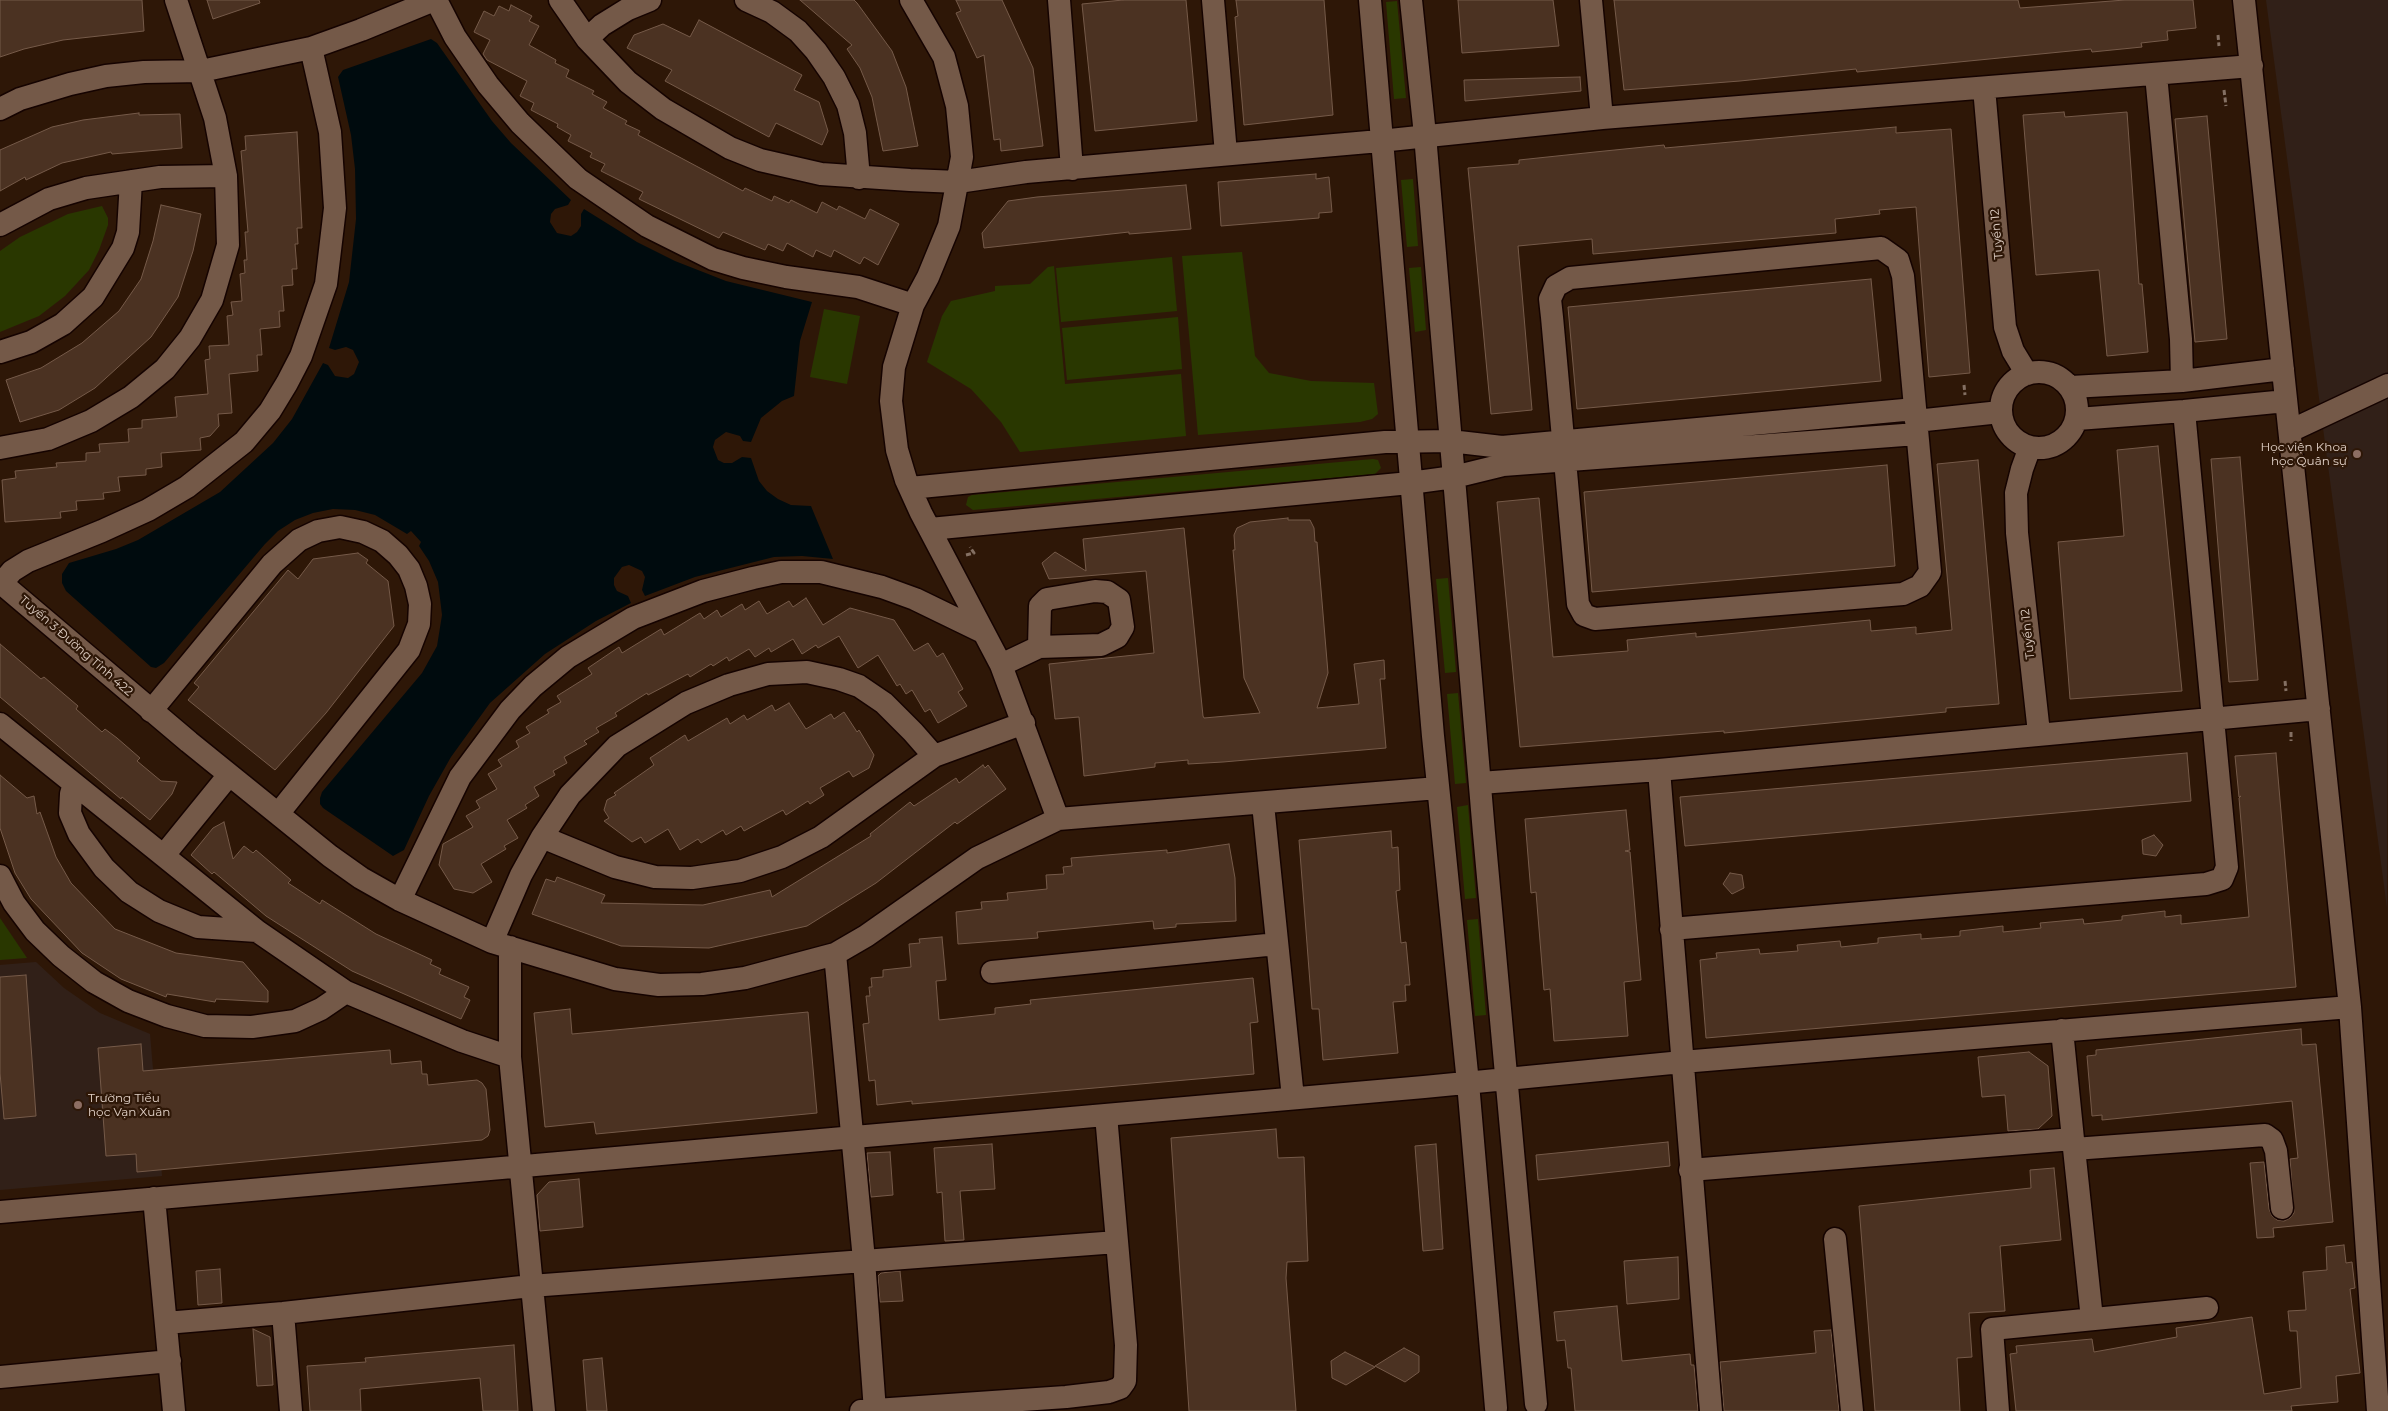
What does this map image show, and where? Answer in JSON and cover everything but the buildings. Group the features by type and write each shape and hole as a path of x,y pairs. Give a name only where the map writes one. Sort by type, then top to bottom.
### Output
{"street":[{"path":"0,448 48,439 91,421 131,397 165,369 190,338 212,300 228,245 226,176 216,118 202,72 176,0"},
{"path":"0,109 20,99 70,84 106,76 144,72 202,72 311,48 435,0 455,37 488,85 520,123 578,179 647,226 713,258 742,268 858,288 913,304"},
{"path":"560,0 587,39 628,82 664,110 730,148 760,160 821,174 859,178 958,182 990,176 1380,141 1602,118 2252,66"},
{"path":"587,39 602,25 628,9 650,0"},
{"path":"746,0 772,12 798,31 816,51 834,77 848,105 855,133 859,178"},
{"path":"911,0 933,35 944,57 960,125 962,157 949,226 928,277 913,304 894,367 892,401 897,450 910,488 1000,665 1024,723 1058,819 1263,804 1438,788"},
{"path":"1059,0 1072,169"},
{"path":"1213,0 1226,154"},
{"path":"1370,0 1380,141 1406,441 1438,788 1468,1083 1496,1408"},
{"path":"1411,0 1425,135 1450,441 1536,1404"},
{"path":"1591,0 1602,118"},
{"path":"2244,0 2350,1007 2378,1411"},
{"path":"1,583 12,571 28,561 110,528 148,510 187,487 244,442 270,411 287,383 301,356 326,284 335,208 330,132 311,48"},
{"path":"2156,75 2181,340 2182,381"},
{"name":"Tuyến 12","path":"1984,88 2004,327 2013,351 2027,374"},
{"path":"0,225 13,216 49,199 86,188 160,177 226,176"},
{"path":"0,352 31,342 63,324 93,297 109,272 125,240 131,205 131,181"},
{"path":"1881,248 1898,260 1904,276 1916,421 1930,572 1920,586 1902,594 1595,620 1584,615 1578,604 1550,299 1556,286 1570,278 1881,248"},
{"path":"2071,387 2182,381 2283,369"},
{"path":"2043,372 2054,374 2071,387 2078,407 2077,419 2069,434 2057,444 2046,448 2030,447 2015,440 2008,432 2000,412 2006,390 2012,382 2027,374 2043,372"},
{"path":"2290,431 2388,384"},
{"path":"2077,419 2286,401"},
{"path":"1671,929 2206,884 2222,879 2227,867 2184,411"},
{"path":"910,488 1406,441 1450,441 1502,447 1564,450 1916,421 2000,412"},
{"name":"Tuyến 12","path":"2030,447 2016,493 2016,503 2017,533 2039,733"},
{"path":"930,529 1410,483 1454,477 1564,450"},
{"path":"151,711 272,564 299,540 318,531 340,527 363,532 382,541 409,569 416,586 420,604 419,624 409,650 278,814"},
{"path":"400,900 460,777 510,710 533,686 568,657 632,618 703,591 753,578 781,572 821,572 882,587 915,599 983,632"},
{"name":"Tuyến 3 Đường Tỉnh 422","path":"1,583 229,775 330,856 361,878 400,900 501,945 615,979 659,985 702,984 745,978 835,954 866,936 977,858 1058,819"},
{"path":"1000,665 1039,647"},
{"path":"544,1411 501,945 510,899 542,837 570,795 617,746 686,703 729,685 768,674 807,672 859,686 884,703 934,756"},
{"path":"1480,783 1659,770 2319,708"},
{"path":"542,837 615,867 655,877 692,878 740,871 782,857 821,837 934,756 1024,723"},
{"path":"0,724 257,931 346,992 462,1041 510,1057"},
{"path":"1659,770 1711,1411"},
{"path":"164,855 229,775"},
{"path":"74,784 70,794 70,814 79,834 104,868 129,892 159,911 198,926 257,931"},
{"path":"1263,804 1293,1098"},
{"path":"0,876 14,903 35,931 61,956 94,982 128,1001 167,1016 205,1026 252,1027 295,1020 320,1009 346,992"},
{"path":"992,972 1277,944"},
{"path":"835,954 864,1260 870,1411 1066,1397 1109,1392 1120,1388 1125,1381 1126,1345 1106,1115"},
{"path":"0,1212 1468,1083 1682,1062 2350,1007"},
{"path":"2062,1030 2092,1319"},
{"path":"1690,1170 2073,1144 2265,1135 2272,1140 2276,1151 2282,1208"},
{"path":"154,1198 174,1411"},
{"path":"1835,1239 1852,1411"},
{"path":"166,1324 532,1286 1117,1242"},
{"path":"1998,1411 1992,1329 2207,1308"},
{"path":"283,1313 291,1411"},
{"path":"0,1377 170,1361"}],"shaded area":[{"name":"Học viện Khoa học Quân sự","path":"2266,0 2388,0 2387,908"},
{"path":"431,39 437,43 492,121 511,143 571,200 568,205 555,209 551,214 550,222 557,233 571,236 577,232 581,226 581,214 584,209 637,242 675,261 726,281 812,302 800,341 794,396 782,401 761,418 751,442 743,441 740,436 726,432 715,440 713,447 718,460 724,463 732,463 742,457 751,458 759,481 767,491 778,499 791,505 811,506 833,559 802,556 774,557 695,577 645,596 642,590 645,577 642,571 629,565 622,567 614,578 614,585 617,591 628,596 631,603 596,621 545,654 490,703 451,757 429,796 404,850 393,856 323,808 320,804 320,798 322,792 422,673 437,646 442,615 438,582 429,561 419,546 421,542 411,531 407,534 375,515 355,510 333,509 313,513 295,520 278,531 265,544 164,663 156,668 151,667 66,591 62,583 62,574 69,563 116,549 138,540 220,492 273,443 292,419 323,363 328,365 335,376 348,378 354,374 359,362 353,350 346,347 335,350 329,348 349,282 356,219 355,169 351,135 338,77 343,70"},
{"name":"Trường Tiểu học Vạn Xuân","path":"36,962 64,988 100,1013 150,1034 162,1176 0,1190 0,965"}],"green space":[{"path":"1397,1 1406,98 1394,99 1386,2"},
{"path":"1413,179 1418,246 1407,247 1401,180"},
{"path":"102,206 108,218 108,225 89,270 65,296 39,316 0,332 0,251 20,237 68,214"},
{"path":"1242,252 1255,356 1269,373 1311,381 1374,383 1378,414 1372,419 1360,422 1198,435 1182,256"},
{"path":"1172,257 1177,311 1061,322 1056,268"},
{"path":"1054,266 1065,384 1181,374 1186,436 1020,452 1001,422 971,389 927,362 942,316 951,301 995,291 995,286 1030,284 1048,267"},
{"path":"1421,267 1426,330 1415,332 1409,268"},
{"path":"824,309 860,316 847,384 810,377"},
{"path":"1178,317 1182,369 1067,380 1062,328"},
{"path":"1378,460 1381,468 1375,474 973,510 966,505 968,497 972,495"},
{"path":"1448,578 1456,672 1445,673 1436,579"},
{"path":"1458,693 1466,783 1455,784 1447,694"},
{"path":"1468,805 1476,898 1465,899 1457,807"},
{"path":"0,918 27,958 0,960"},
{"path":"1478,919 1486,1015 1475,1016 1467,920"}],"place":[{"name":"Học viện Khoa học Quân sự","path":"2357,454"},
{"name":"Trường Tiểu học Vạn Xuân","path":"78,1105"}]}
